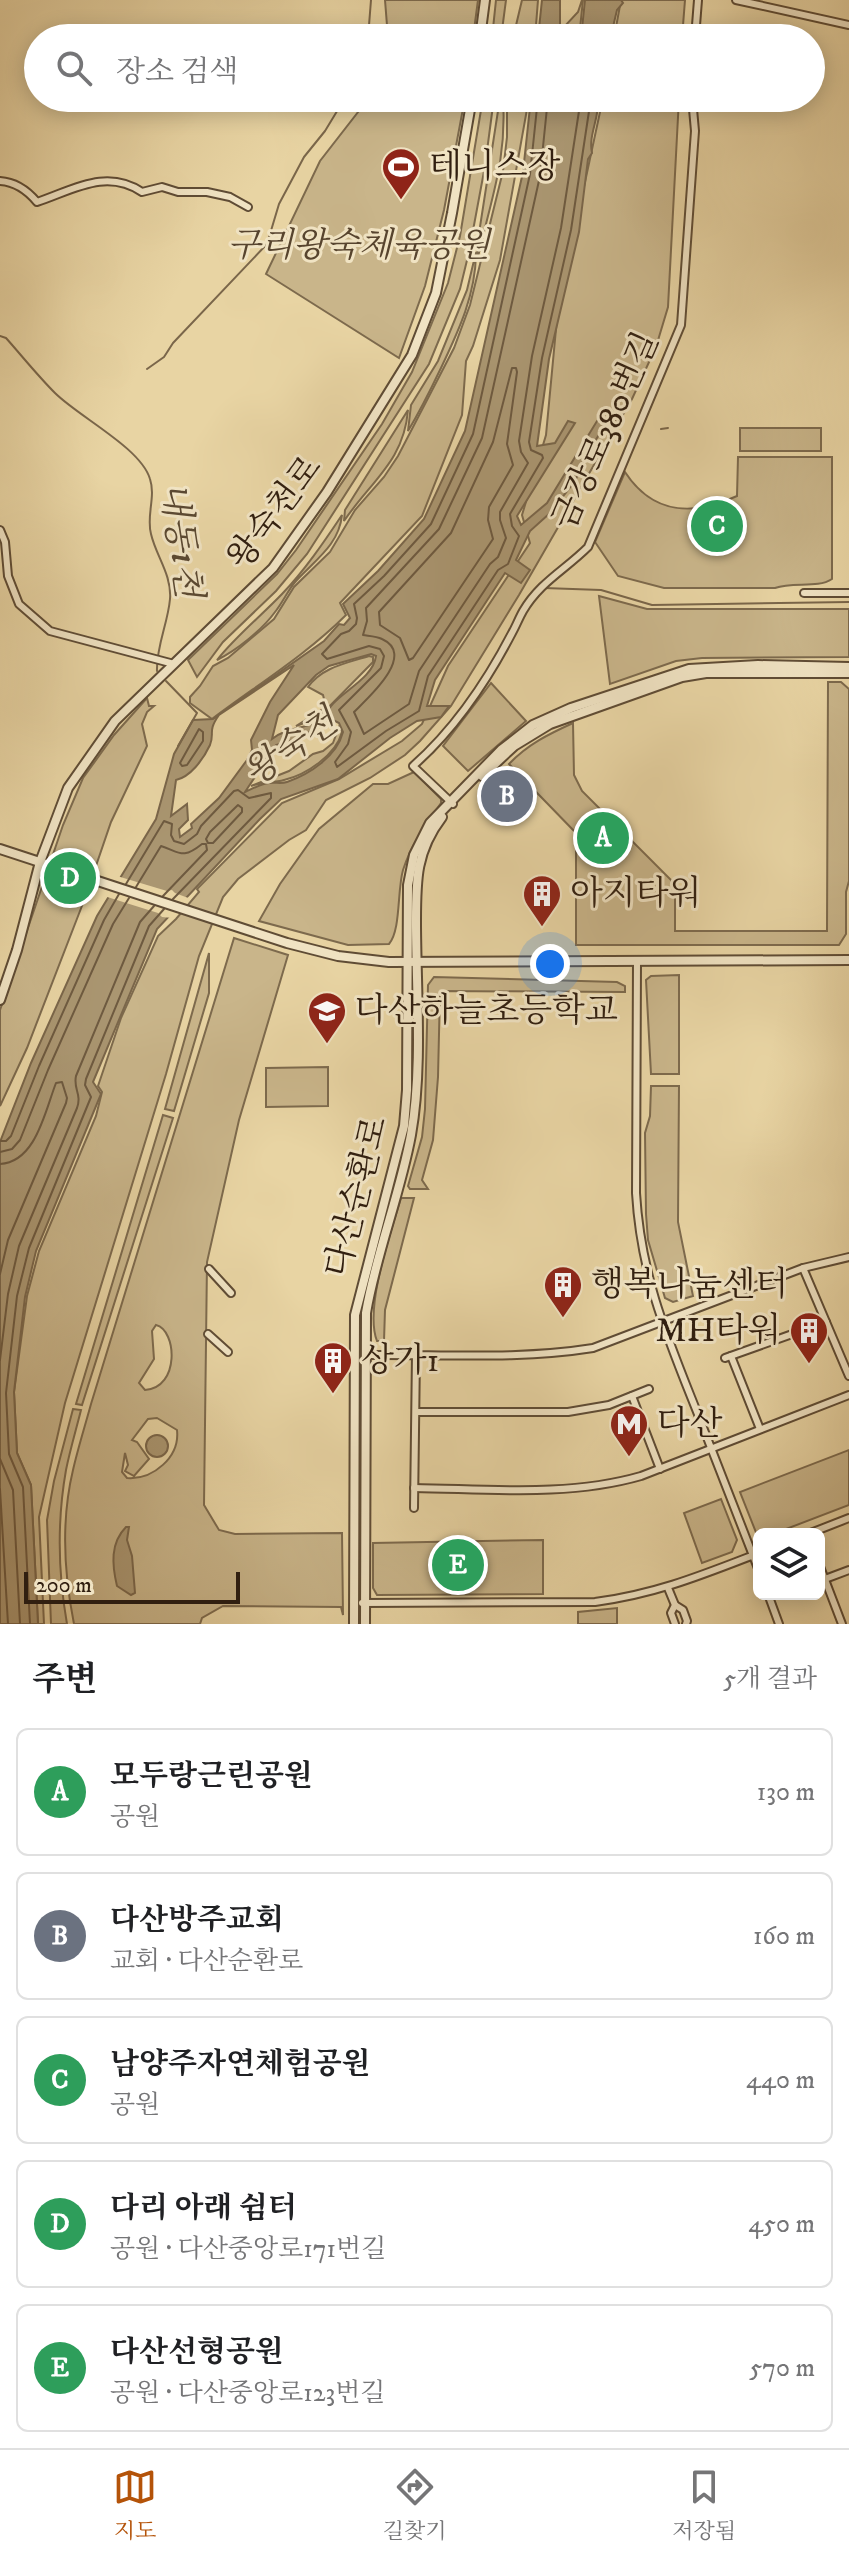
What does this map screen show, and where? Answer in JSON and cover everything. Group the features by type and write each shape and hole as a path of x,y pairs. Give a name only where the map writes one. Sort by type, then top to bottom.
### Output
{"street":[{"path":"482,24 485,0"},
{"path":"696,24 698,0"},
{"path":"736,0 849,25"},
{"name":"왕숙천로","path":"0,1000 68,788 115,721 273,568 327,492 412,355 436,293 470,112"},
{"name":"금강로380번길","path":"451,803 413,766 438,744 461,716 523,611 546,581 571,564 588,547 681,325 695,131 693,112"},
{"path":"0,181 26,189 37,202 79,185 113,181 130,184 142,192 162,187 178,192 207,192 230,197 248,207"},
{"path":"0,530 5,542 8,576 19,604 50,631 174,664"},
{"path":"804,593 849,593"},
{"name":"다산순환로","path":"354,1624 355,1315 404,1126 416,886 427,838 451,803 510,742 533,725 571,708 689,669 758,665 849,670"},
{"path":"0,849 287,943 338,956 412,961 849,960"},
{"name":"다산순환로","path":"365,1624 364,1331 369,1293 412,1133 416,1074 412,961"},
{"path":"637,962 638,1223 645,1269 662,1323 753,1547"},
{"path":"365,1355 571,1352 593,1348 803,1268 849,1257"},
{"path":"803,1268 849,1376"},
{"path":"209,1269 231,1293"},
{"path":"760,1429 728,1357 826,1322"},
{"path":"208,1334 228,1352"},
{"path":"414,1508 416,1354"},
{"path":"417,1412 568,1412 609,1405 649,1389"},
{"path":"414,1488 583,1488 618,1483 849,1395"},
{"path":"632,1396 660,1469"},
{"path":"823,1528 849,1518"},
{"path":"354,1603 595,1602 668,1588 753,1555"},
{"path":"842,1624 825,1579 849,1570"},
{"path":"668,1588 675,1605 683,1610 686,1624"},
{"path":"770,1600 779,1624"},
{"path":"675,1605 671,1613 675,1624"}],"green space":[{"path":"385,0 478,0 475,24 387,24"},
{"path":"496,0 506,0 503,24 493,24"},
{"path":"522,0 538,0 536,24 516,24"},
{"path":"583,0 580,24 567,24 578,12"},
{"path":"621,0 685,0 683,24 617,24"},
{"name":"구리왕숙체육공원","path":"358,112 462,112 444,210 425,286 399,358 266,274 320,161"},
{"path":"481,112 492,112 485,166 460,289 429,364 307,554 276,591 223,642 197,677 188,660 277,574 382,424 412,372 448,283 460,236"},
{"path":"498,112 504,112 500,160 478,257 477,246"},
{"path":"507,112 526,112 500,260 466,361 462,415 422,516 340,603 346,615 331,630 212,719 190,703 190,697 213,666 228,658 274,619 294,587 330,552 355,510 398,456 454,348 470,305 503,171"},
{"path":"600,112 678,112 668,307 656,347 632,399 519,595 451,706 420,741 370,778 326,800 306,830 238,879 223,897 199,956 65,1403 39,1517 44,1624 38,1624 31,1485 17,1453 14,1392 27,1296 39,1251 96,1116 102,1092 98,1086 121,1018 158,936 199,892 197,889 282,803 339,779 402,741 422,724 448,666 530,543 522,515 546,435 558,308"},
{"path":"476,252 473,283 459,327 408,431 411,405 438,361 467,290"},
{"path":"408,410 405,428 393,457 344,521 345,510"},
{"path":"740,428 821,428 821,451 740,451"},
{"path":"738,457 832,457 832,579 819,584 775,588 664,588 618,576 595,542 625,472 648,497 675,508 690,509 737,496"},
{"path":"342,515 331,544 293,585 270,619 249,639 217,660 290,585"},
{"path":"599,596 647,609 849,609 849,657 702,658 676,661 610,684"},
{"path":"373,657 373,662 318,718 296,726 326,707 323,695 308,687 314,680 336,667"},
{"path":"828,682 841,682 849,689 849,881 846,934 839,945 576,945 576,833 509,764 531,745 573,723 574,775 582,791 671,880 675,895 675,931 827,931"},
{"path":"491,683 526,721 468,771 443,746"},
{"path":"147,698 149,706 154,706 147,712 142,724 147,746 111,822 27,1048 0,1106 0,1010 63,825 83,778 114,735"},
{"path":"339,727 342,732 334,748 310,769 284,780 251,786 289,771 313,754 323,751 333,743"},
{"path":"414,772 441,799 441,803 406,861 397,920 389,944 348,945 259,921 280,884 319,829 373,784 388,784"},
{"path":"234,938 288,955 239,1120 207,1262 204,1505 219,1530 235,1534 342,1533 343,1615 341,1607 223,1606 202,1618 200,1624 74,1624 66,1566 65,1528 69,1489 91,1404","holes":["156,1325 168,1337 172,1359 164,1380 156,1387 145,1390 139,1383 154,1359 152,1331","157,1418 177,1430 174,1449 155,1471 137,1478 127,1478 122,1472 125,1453 128,1465 125,1471 134,1476 149,1459 132,1440 148,1419"]},
{"path":"209,953 209,993 174,1111 165,1109"},
{"path":"679,975 679,1074 651,1074 646,980 651,976"},
{"path":"434,977 617,982 625,986 625,992 440,991 433,1140 422,1180 428,1189 410,1189 408,1186 422,1137 428,985"},
{"path":"328,1067 328,1106 266,1107 266,1068"},
{"path":"651,1086 679,1086 678,1222 693,1296 673,1302 665,1298 648,1240 645,1133 650,1116"},
{"path":"163,1115 173,1118 82,1405 76,1404"},
{"path":"401,1198 414,1198 385,1310 384,1341 377,1341 374,1327 376,1290"},
{"path":"73,1409 81,1410 66,1470 60,1528 60,1566 67,1624 51,1624 47,1520"},
{"path":"849,1450 849,1505 789,1528 754,1528 740,1492"},
{"path":"721,1499 737,1540 732,1552 702,1563 684,1513"},
{"path":"543,1540 543,1594 377,1595 373,1588 373,1543"},
{"path":"617,1608 617,1624 578,1624 578,1612"}],"water":[{"path":"542,0 560,0 560,24 539,24"},
{"path":"585,0 621,0 623,3 617,10 614,24 582,24"},
{"path":"529,112 597,112 579,232 549,359 537,446 555,443 568,421 575,423 517,516 521,525 547,503 597,421 606,418 618,420 615,427 603,429 575,481 550,513 530,531 516,560 530,570 521,583 505,573 435,680 427,706 449,706 441,717 417,721 338,779 281,799 157,929 93,1082 101,1094 36,1251 25,1297 14,1392 17,1453 31,1485 38,1624 0,1624 0,1142 31,1063 97,916 156,819 174,754 193,720 213,719 324,641 339,624 344,625 350,618 343,604 378,571 424,519 465,431 523,172","holes":["371,654 376,656 370,671 331,706 325,718 272,739 278,715 316,675 329,666","294,665 270,702 251,740 252,750 247,760 219,798 180,837 179,829 188,820 187,804 171,816 176,780 191,772 204,756 219,715","333,720 339,723 343,732 335,749 321,763 287,782 259,785 245,792 276,745 300,738"]},
{"path":"157,1435 165,1438 168,1446 165,1454 157,1457 149,1454 146,1446 149,1438"},
{"path":"129,1527 127,1540 132,1556 135,1593 131,1595 117,1586 113,1562 117,1540"}],"pier":[{"path":"117,876 172,890 191,899 173,918 162,917 104,896"}],"waterway":[{"path":"369,24 371,0"},
{"path":"147,369 164,357 173,343 267,244 279,204 304,157 337,112"},
{"name":"내동1천","path":"0,336 6,338 55,393 135,456 150,479 150,527 170,590 157,671"},
{"path":"661,429 668,428"},
{"path":"544,588 601,590 652,605 849,602"},
{"name":"내동1천","path":"166,681 197,713 178,746"}],"place":[{"name":"테니스장","path":"401,201"},
{"name":"남양주자연체험공원","path":"717,526"},
{"name":"다산방주교회","path":"507,796"},
{"name":"모두랑근린공원","path":"603,838"},
{"name":"다리 아래 쉼터","path":"70,878"},
{"name":"아지타워","path":"542,928"},
{"name":"다산하늘초등학교","path":"327,1045"},
{"name":"행복나눔센터","path":"563,1319"},
{"name":"MH타워","path":"809,1365"},
{"name":"상가1","path":"333,1395"},
{"name":"다산","path":"629,1458"},
{"name":"다산선형공원","path":"458,1565"}],"water label":[{"name":"왕숙천","path":"291,748"}]}
